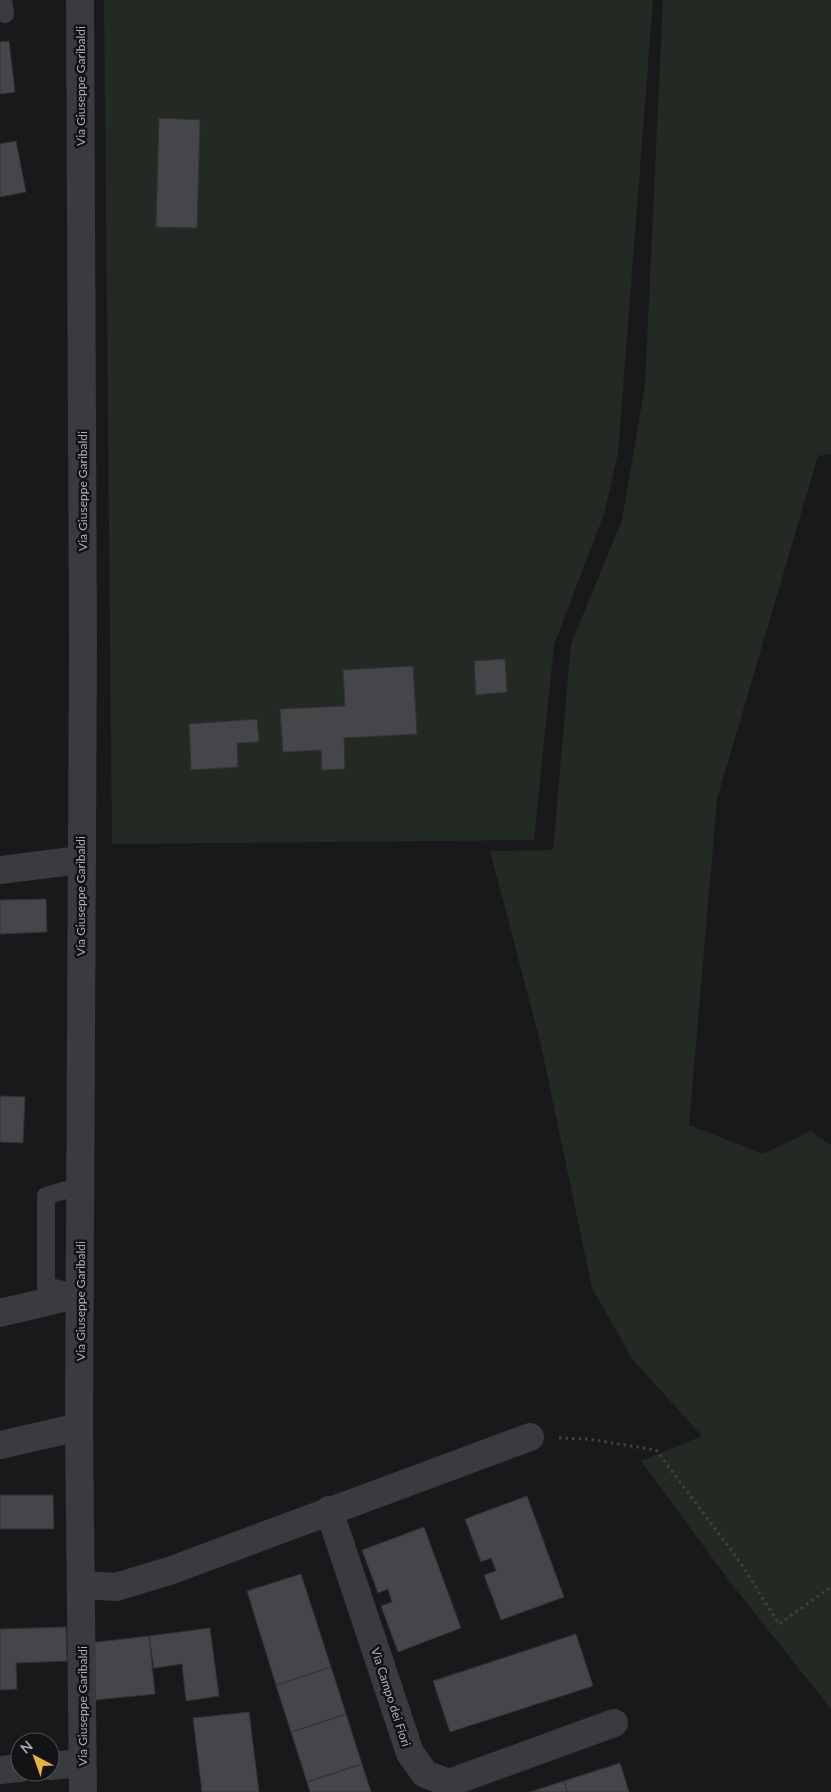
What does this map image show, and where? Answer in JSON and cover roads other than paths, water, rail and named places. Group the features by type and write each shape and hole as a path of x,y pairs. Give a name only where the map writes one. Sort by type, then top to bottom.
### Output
{"street":[{"name":"Via Giuseppe Garibaldi","path":"80,0 83,636 80,860 79,1427 83,1792"},
{"path":"0,870 80,860"},
{"path":"0,1313 80,1294"},
{"path":"0,1446 79,1427"},
{"path":"82,1585 116,1587 169,1571 329,1510 530,1437"},
{"name":"Via Campo dei Fiori","path":"329,1510 410,1753 425,1774 449,1782 614,1723"},
{"path":"60,1765 82,1763"}]}
